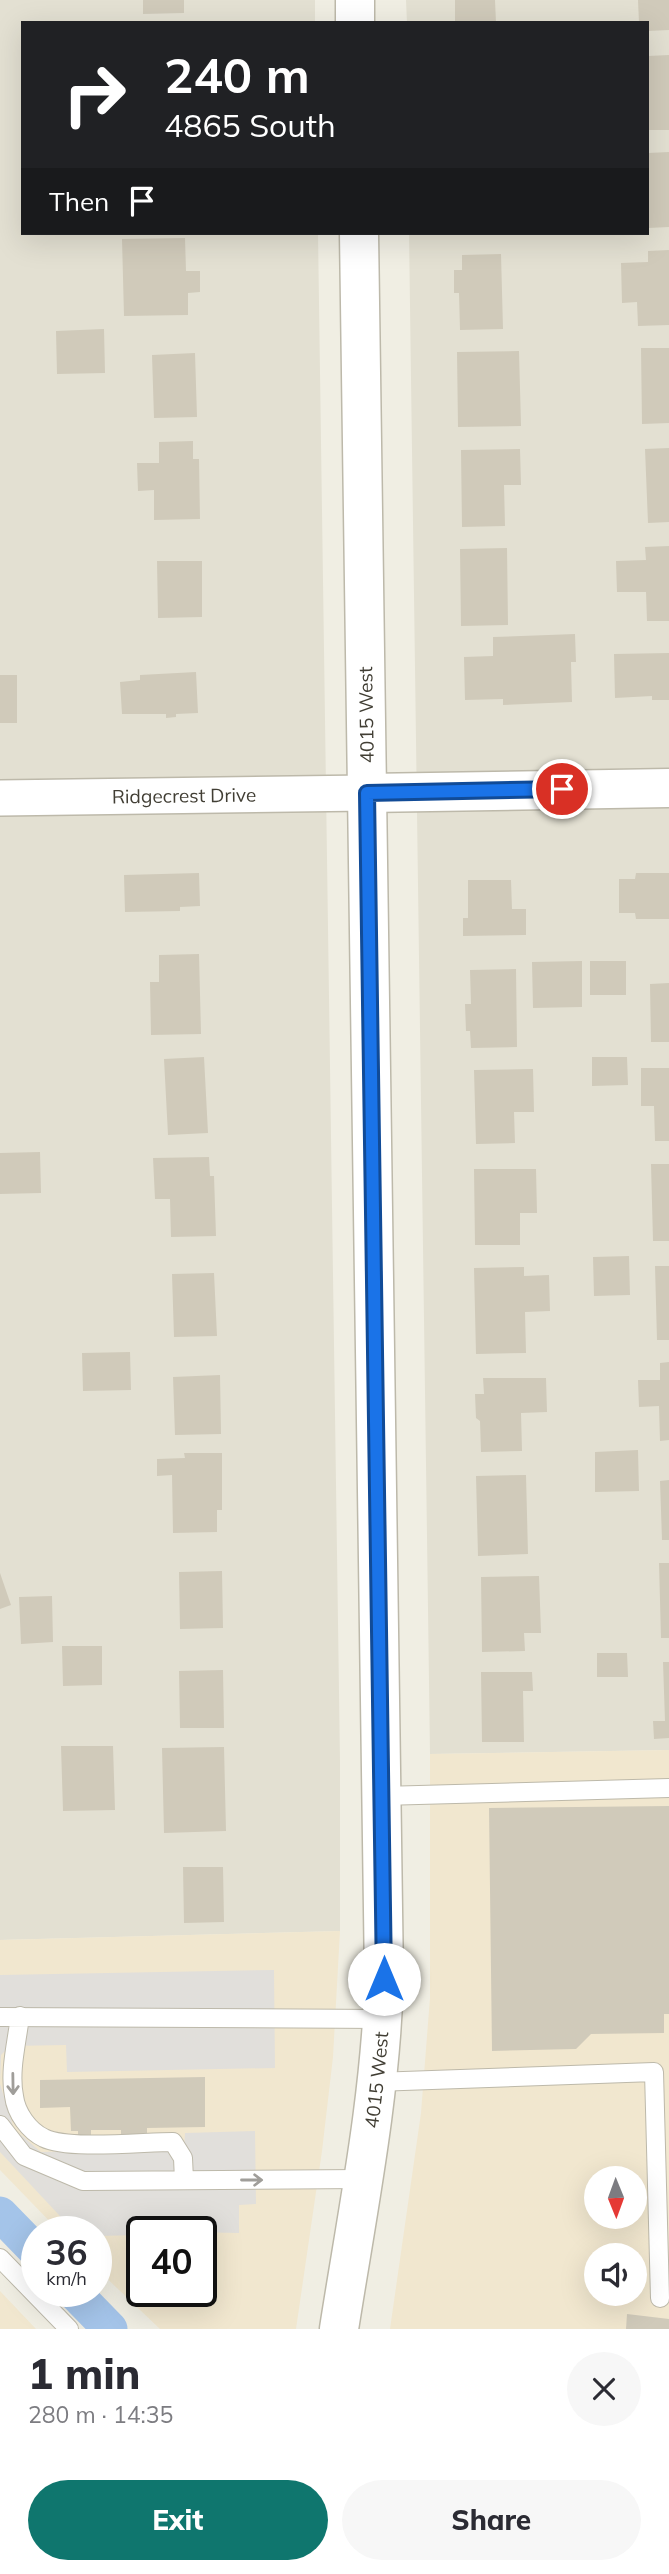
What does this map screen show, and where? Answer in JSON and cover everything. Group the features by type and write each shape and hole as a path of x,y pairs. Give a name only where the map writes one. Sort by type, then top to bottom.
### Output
{"street":[{"path":"355,0 355,21"},
{"name":"4015 West","path":"339,2329 363,2179 383,2019 359,235"},
{"path":"367,793 669,788"},
{"name":"Ridgecrest Drive","path":"0,798 367,793"}],"lane":[{"path":"382,1796 669,1788"},
{"path":"20,2016 13,2076 14,2098 23,2121 43,2138 65,2144 173,2142 183,2158 184,2180"},
{"path":"0,2017 383,2019"},
{"path":"375,2082 654,2072 660,2298"},
{"path":"0,2125 24,2156 83,2181 363,2179"},
{"path":"0,2258 69,2329"}],"shaded area":[{"path":"0,0 315,0 315,21 21,21 21,235 318,235 340,1761 340,1931 0,1940"},
{"path":"406,0 669,0 669,1750 430,1754 409,235 649,235 649,21 407,21"},
{"path":"669,1750 669,2329 390,2329 421,2113 430,1998 430,1754"},
{"path":"340,1931 333,2057 296,2329 160,2329 137,2307 217,2307 217,2216 126,2216 126,2297 112,2283 112,2216 44,2216 0,2170 0,1940"},
{"path":"274,1970 275,2068 67,2072 66,2045 10,2046 1,2055 0,2084 0,1975"},
{"path":"0,2084 14,2129 41,2152 184,2149 185,2133 255,2131 256,2204 239,2205 239,2233 217,2233 217,2216 126,2216 126,2235 112,2236 112,2216 60,2216 0,2152"},
{"path":"0,2291 36,2329 0,2329"}],"building":[{"path":"143,0 184,0 184,13 143,14"},
{"path":"455,0 495,0 496,21 455,21"},
{"path":"638,0 669,0 669,30 649,31 649,21 639,21"},
{"path":"669,55 669,130 649,130 649,56"},
{"path":"669,152 669,227 649,228 649,153"},
{"path":"185,238 186,271 200,271 200,292 188,293 188,315 124,316 122,239"},
{"path":"669,250 669,325 638,326 637,302 622,303 621,263 648,262 648,251"},
{"path":"501,254 503,329 460,330 459,293 454,293 454,270 462,270 462,255"},
{"path":"104,329 105,373 57,374 56,331"},
{"path":"641,348 669,348 669,423 642,424"},
{"path":"519,351 521,426 458,427 457,352"},
{"path":"195,353 197,417 154,418 152,355"},
{"path":"193,441 193,459 199,459 200,519 154,520 154,490 138,491 137,463 159,463 159,442"},
{"path":"669,448 669,522 648,523 645,449"},
{"path":"520,449 521,485 504,485 505,526 462,527 461,450"},
{"path":"669,546 669,621 647,621 646,592 617,592 616,561 646,560 645,547"},
{"path":"507,548 508,625 461,626 460,549"},
{"path":"157,561 202,561 202,617 158,618"},
{"path":"575,634 576,662 571,662 572,702 503,705 503,699 465,700 464,657 493,656 493,637"},
{"path":"669,653 669,700 652,700 652,696 615,698 614,654"},
{"path":"196,672 198,713 176,714 176,717 166,718 166,714 122,714 120,682 140,680 140,675"},
{"path":"0,675 17,675 17,723 0,723"},
{"path":"199,873 200,906 180,907 180,911 125,912 124,875"},
{"path":"636,873 669,873 669,919 636,919 635,913 619,913 619,879 635,879"},
{"path":"468,880 511,880 512,909 526,909 526,935 463,936 463,918 468,918"},
{"path":"199,954 201,1034 151,1035 150,982 159,982 159,955"},
{"path":"582,961 582,1007 533,1008 532,962"},
{"path":"590,961 626,961 626,995 590,995"},
{"path":"516,969 517,1047 471,1048 470,1031 466,1031 465,1004 471,1004 470,970"},
{"path":"669,983 669,1042 651,1042 650,984"},
{"path":"204,1057 208,1133 168,1135 164,1059"},
{"path":"592,1057 627,1057 628,1085 592,1086"},
{"path":"641,1068 669,1068 669,1141 655,1141 654,1106 641,1106"},
{"path":"533,1069 534,1112 514,1112 515,1143 476,1144 474,1070"},
{"path":"40,1152 41,1193 0,1194 0,1153"},
{"path":"209,1157 210,1176 214,1176 216,1236 171,1237 170,1199 155,1199 153,1158"},
{"path":"651,1164 669,1164 669,1241 653,1241"},
{"path":"474,1169 536,1169 537,1213 520,1213 520,1245 475,1245"},
{"path":"629,1256 630,1295 594,1296 593,1257"},
{"path":"655,1266 669,1266 669,1340 657,1340"},
{"path":"524,1267 524,1276 549,1275 550,1311 525,1312 526,1353 476,1354 474,1268"},
{"path":"214,1273 217,1336 174,1337 172,1274"},
{"path":"130,1352 131,1390 83,1391 82,1353"},
{"path":"669,1362 669,1440 660,1441 659,1406 639,1407 638,1380 660,1380 660,1363"},
{"path":"220,1375 221,1434 175,1435 173,1377"},
{"path":"483,1378 546,1378 547,1412 521,1413 522,1451 481,1452 480,1421 476,1418 475,1394 484,1394"},
{"path":"638,1450 639,1491 595,1492 595,1452"},
{"path":"184,1453 222,1453 222,1510 217,1510 217,1532 173,1533 172,1475 157,1476 157,1459 185,1458"},
{"path":"526,1475 528,1554 478,1556 476,1476"},
{"path":"669,1480 669,1540 662,1540 660,1481"},
{"path":"659,1563 669,1563 669,1638 661,1638"},
{"path":"222,1571 223,1628 180,1629 179,1572"},
{"path":"0,1573 11,1605 0,1609"},
{"path":"539,1576 541,1633 524,1633 525,1651 482,1652 481,1577"},
{"path":"52,1596 53,1642 21,1644 19,1597"},
{"path":"62,1646 102,1646 102,1685 63,1686"},
{"path":"597,1653 627,1653 628,1677 597,1677"},
{"path":"663,1662 669,1662 669,1738 654,1739 653,1721 665,1721"},
{"path":"223,1670 224,1728 180,1728 179,1671"},
{"path":"481,1672 532,1672 533,1691 523,1691 524,1742 482,1742"},
{"path":"61,1746 113,1746 115,1810 63,1811"},
{"path":"224,1747 226,1831 164,1833 162,1748"},
{"path":"669,1806 669,2014 664,2014 664,2033 591,2034 576,2049 492,2051 489,1808"},
{"path":"183,1867 223,1867 224,1922 184,1923"},
{"path":"205,2077 205,2127 147,2128 147,2134 121,2135 121,2130 91,2130 91,2135 78,2136 78,2131 71,2131 70,2107 40,2108 40,2080"},
{"path":"627,2314 669,2319 669,2329 626,2329"}],"waterway":[{"path":"0,2214 21,2236"},
{"path":"89,2307 110,2329"}],"route":[{"path":"384,1979 367,793 562,789"}]}
